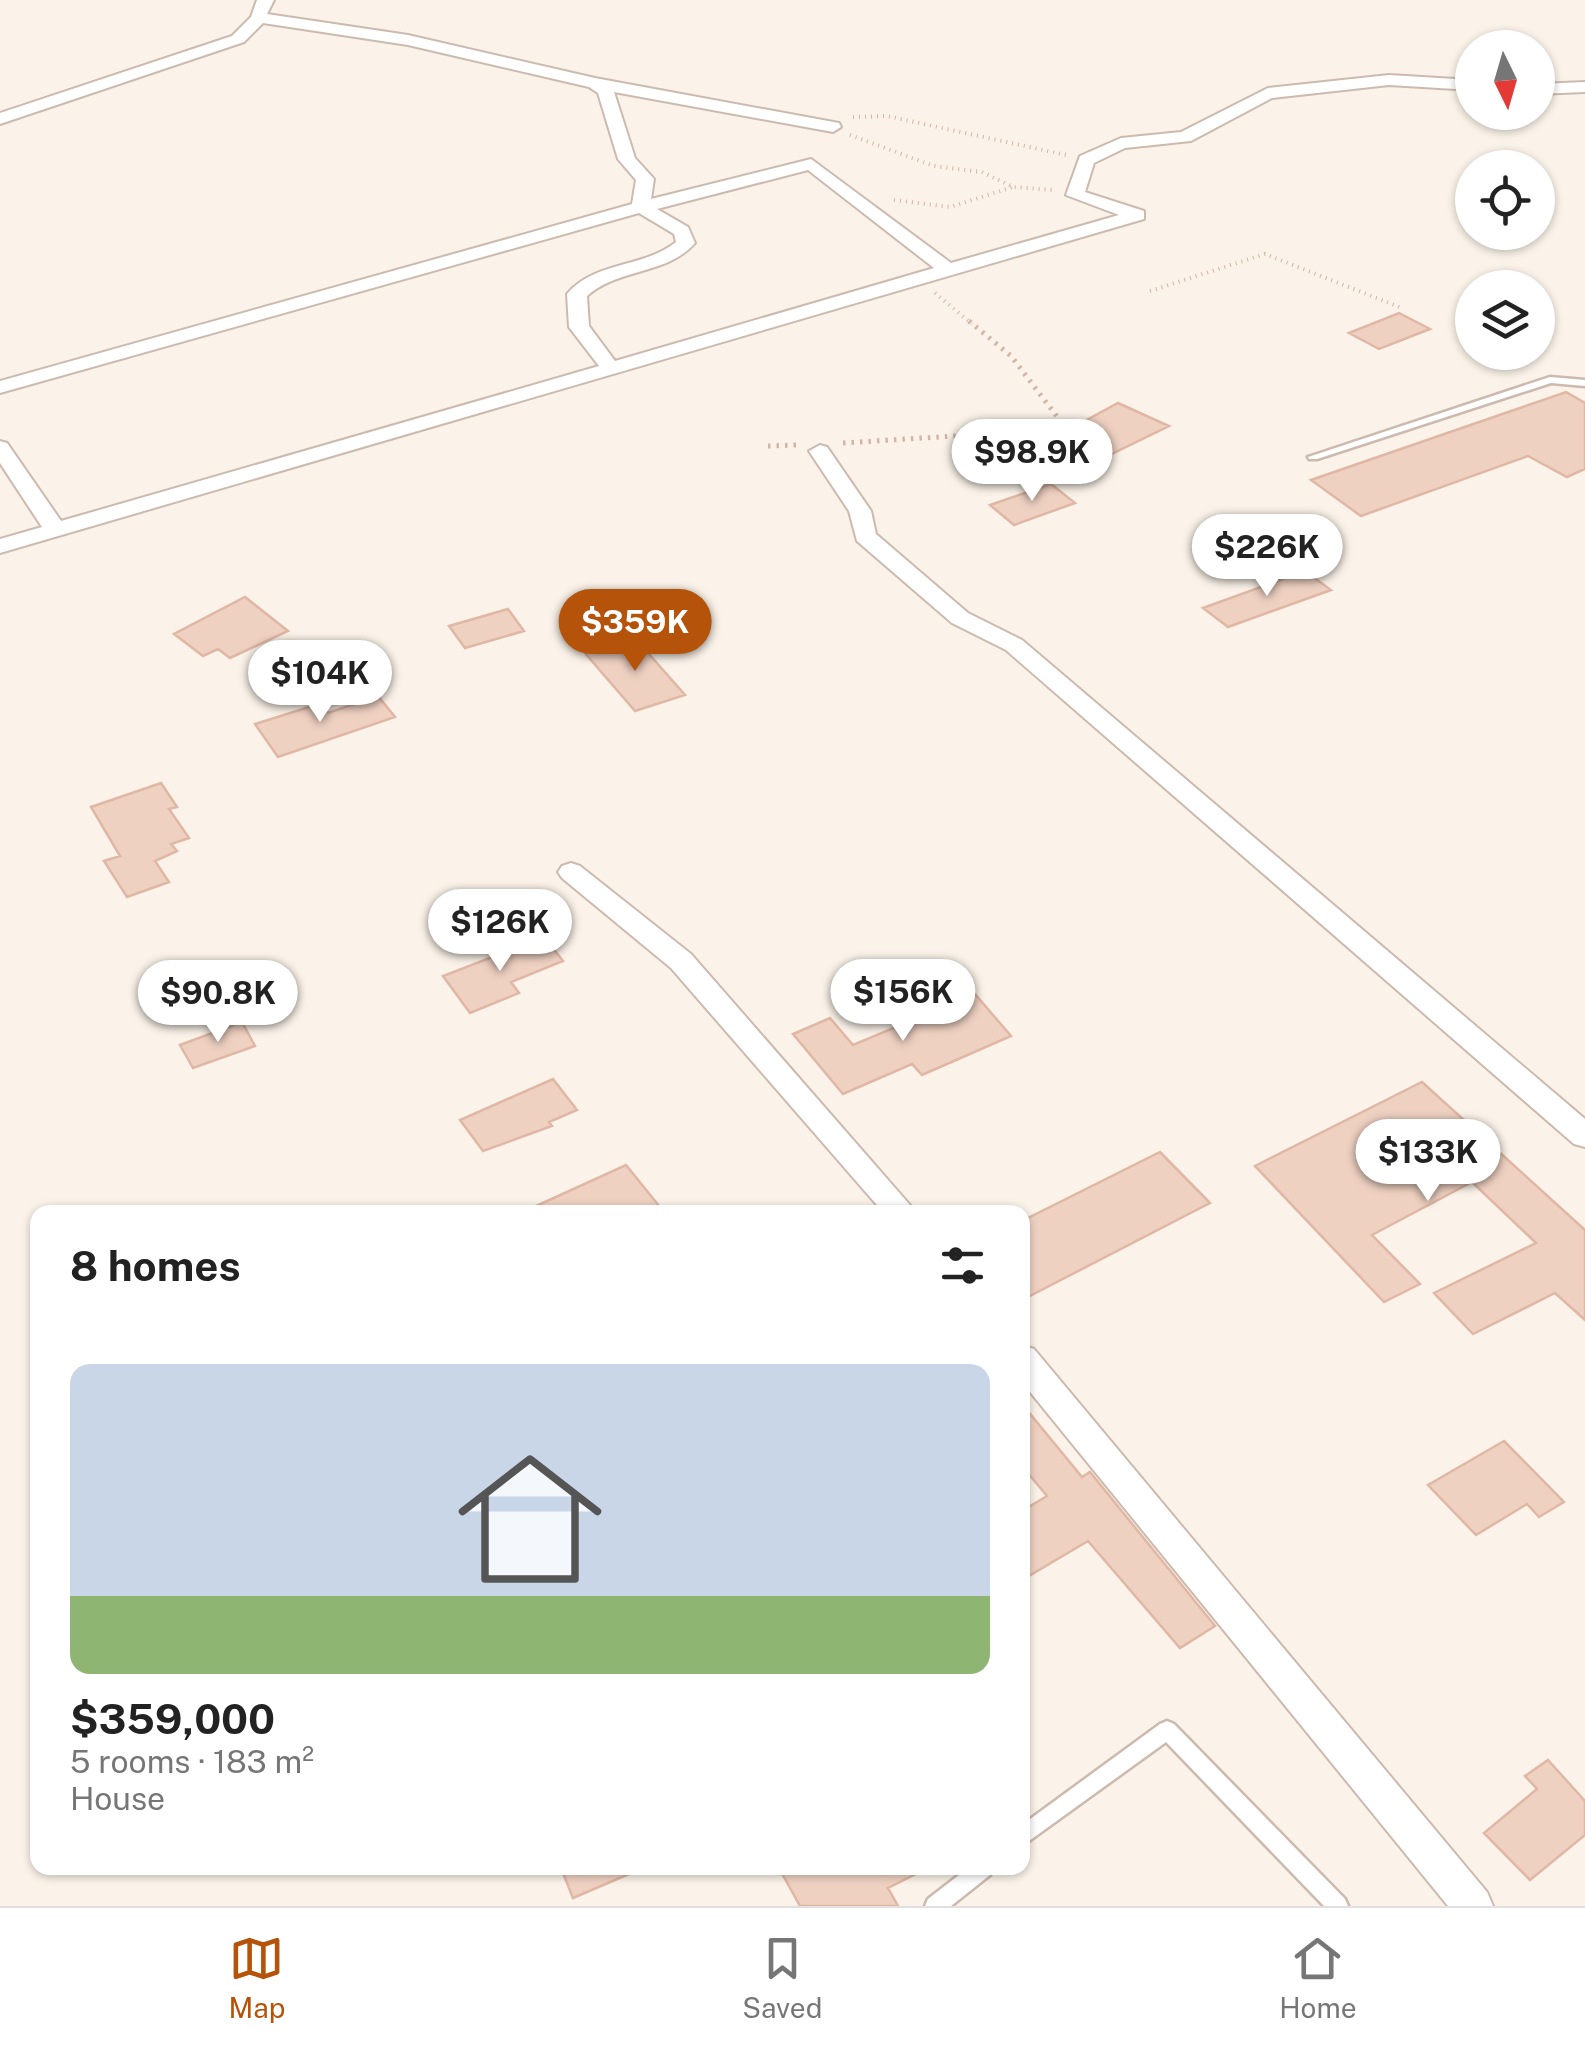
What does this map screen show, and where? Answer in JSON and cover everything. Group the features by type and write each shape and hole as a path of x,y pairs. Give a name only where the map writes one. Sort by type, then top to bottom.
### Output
{"street":[{"path":"0,119 238,39 259,18 259,6 266,0"},
{"path":"259,18 408,40 595,83 833,127"},
{"path":"0,546 1138,214 1074,192 1086,160 1121,144 1185,136 1268,93 1389,80 1455,84"},
{"path":"595,83 606,91 628,158 645,179 641,206"},
{"path":"1555,88 1585,87"},
{"path":"0,388 641,206 811,164 948,270"},
{"path":"610,367 578,328 577,294 591,282 650,262 686,243 682,231 641,206"},
{"path":"817,446 860,511 866,536 960,618 1014,645 1585,1136"},
{"path":"0,447 55,530"},
{"path":"571,872 681,961 895,1205"},
{"path":"1030,1368 1472,1906"}],"lane":[{"path":"1313,457 1550,380 1585,383"},
{"path":"1030,1831 1167,1730 1338,1906"},
{"path":"935,1906 974,1875"}],"path":[{"path":"1074,192 1014,186 982,172 934,166 829,128 860,114 886,116 1086,160"},
{"path":"853,196 950,207 1014,186"},
{"path":"1150,291 1265,254 1402,308"},
{"path":"768,446 1067,430 1011,356 919,279"}],"building":[{"path":"1399,313 1430,329 1379,349 1349,333"},
{"path":"1566,392 1585,403 1585,469 1567,477 1528,456 1361,516 1311,480"},
{"path":"1118,403 1169,426 1097,461 1052,439"},
{"path":"1051,484 1075,503 1014,525 990,505"},
{"path":"1305,571 1331,590 1228,627 1203,608"},
{"path":"245,597 288,631 230,658 218,649 203,656 174,634"},
{"path":"508,609 524,631 465,648 449,626"},
{"path":"634,637 685,695 635,711 585,653"},
{"path":"378,696 395,717 278,757 255,724 322,703 328,713"},
{"path":"161,783 177,807 169,809 189,838 171,844 177,851 155,861 169,882 127,897 104,861 120,856 91,807"},
{"path":"544,937 563,961 511,982 519,993 470,1013 443,976"},
{"path":"975,994 1011,1036 922,1075 912,1064 843,1094 793,1034 830,1018 853,1045"},
{"path":"242,1022 255,1046 193,1068 180,1045"},
{"path":"553,1079 577,1110 549,1122 552,1126 483,1151 460,1120"},
{"path":"1422,1082 1585,1230 1585,1320 1555,1293 1473,1334 1434,1293 1536,1243 1472,1182 1372,1235 1420,1284 1384,1302 1255,1166"},
{"path":"1160,1152 1210,1203 1030,1296 1030,1217"},
{"path":"626,1165 658,1205 538,1205"},
{"path":"1030,1414 1082,1477 1090,1472 1215,1626 1180,1648 1088,1541 1030,1575 1030,1506 1047,1496 1030,1476"},
{"path":"1504,1441 1564,1502 1539,1517 1527,1504 1476,1535 1428,1485"},
{"path":"1548,1760 1585,1801 1585,1835 1530,1880 1484,1833 1537,1789 1525,1776"},
{"path":"564,1875 627,1875 573,1898"},
{"path":"783,1875 914,1875 888,1888 898,1906 800,1906"}]}
